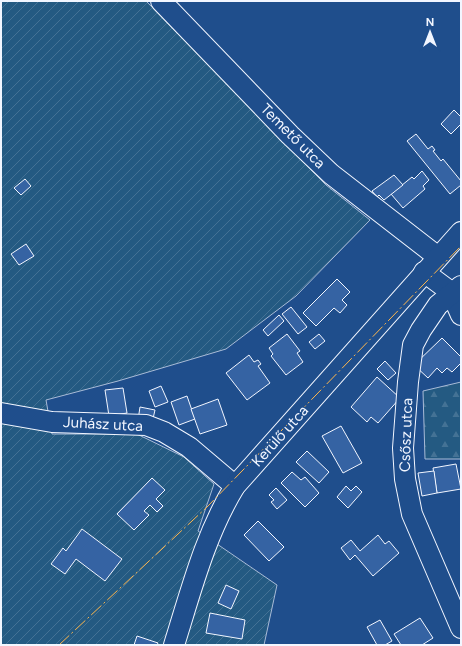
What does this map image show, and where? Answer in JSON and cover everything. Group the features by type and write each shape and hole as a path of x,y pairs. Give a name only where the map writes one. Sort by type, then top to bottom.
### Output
{"street":[{"name":"Temető utca","path":"160,1 290,135 331,174 438,257"},
{"name":"Kerülő utca","path":"174,645 208,539 234,486 461,232"},
{"path":"424,272 456,289 461,315"},
{"name":"Csősz utca","path":"456,289 438,305 413,345 402,448 404,479 412,514 461,628"},
{"name":"Juhász utca","path":"1,413 52,422 146,424 164,432 189,447 234,486"}],"green space":[{"path":"1,1 146,1 326,185 370,220 296,296 226,349 118,381 46,400 52,434 137,434 184,457 214,484 198,531 277,585 264,645 1,645"},
{"path":"461,382 461,459 425,459 423,391"}],"building":[{"path":"454,110 461,117 461,124 451,134 441,124"},
{"path":"416,134 428,149 432,146 435,150 433,151 441,161 443,159 461,181 461,185 450,194 407,141"},
{"path":"422,171 429,180 423,186 425,189 403,208 391,194 412,177 414,179"},
{"path":"394,175 403,185 384,200 379,195 377,197 372,191"},
{"path":"25,179 31,186 21,195 14,188"},
{"path":"26,244 34,256 19,265 11,254"},
{"path":"337,279 350,292 342,300 347,305 340,313 334,308 316,326 303,313"},
{"path":"291,307 307,327 298,334 282,314"},
{"path":"279,315 284,321 268,336 263,330"},
{"path":"287,334 300,351 297,353 303,362 286,375 271,356 273,354 269,348"},
{"path":"319,334 325,341 315,349 309,342"},
{"path":"442,338 461,357 461,363 452,372 447,368 442,373 437,368 428,378 414,365"},
{"path":"249,355 254,362 258,360 261,364 258,366 270,383 247,400 226,373"},
{"path":"385,361 396,373 388,380 377,369"},
{"path":"377,377 400,398 378,423 371,417 367,422 351,407"},
{"path":"161,386 168,402 155,407 149,391"},
{"path":"123,388 127,413 109,416 105,390"},
{"path":"187,396 195,419 179,425 171,402"},
{"path":"218,399 227,425 200,434 191,409"},
{"path":"140,407 155,410 152,423 138,420"},
{"path":"341,426 362,463 343,473 322,436"},
{"path":"307,451 329,472 319,483 296,462"},
{"path":"456,464 461,489 437,493 433,468"},
{"path":"434,471 437,493 422,496 418,473"},
{"path":"292,472 301,480 305,477 319,493 305,507 281,483"},
{"path":"152,478 165,490 156,499 163,506 157,512 150,505 144,511 149,515 134,530 117,514"},
{"path":"346,486 351,491 356,486 362,492 348,508 337,497"},
{"path":"276,488 287,500 277,509 271,502 274,500 269,495"},
{"path":"258,521 284,547 269,561 244,535"},
{"path":"82,529 122,559 105,581 76,559 65,574 51,564 63,548 66,551"},
{"path":"378,535 385,544 389,541 399,553 373,576 355,555 350,560 341,548 351,540 360,551"},
{"path":"226,585 239,591 231,609 218,603"},
{"path":"210,613 245,620 242,639 206,633"},
{"path":"420,618 433,638 422,645 401,645 394,634"},
{"path":"380,620 392,641 385,645 377,645 367,627"},
{"path":"137,636 158,643 157,645 134,645"}],"power":[{"path":"59,645 207,507 461,246"}]}
